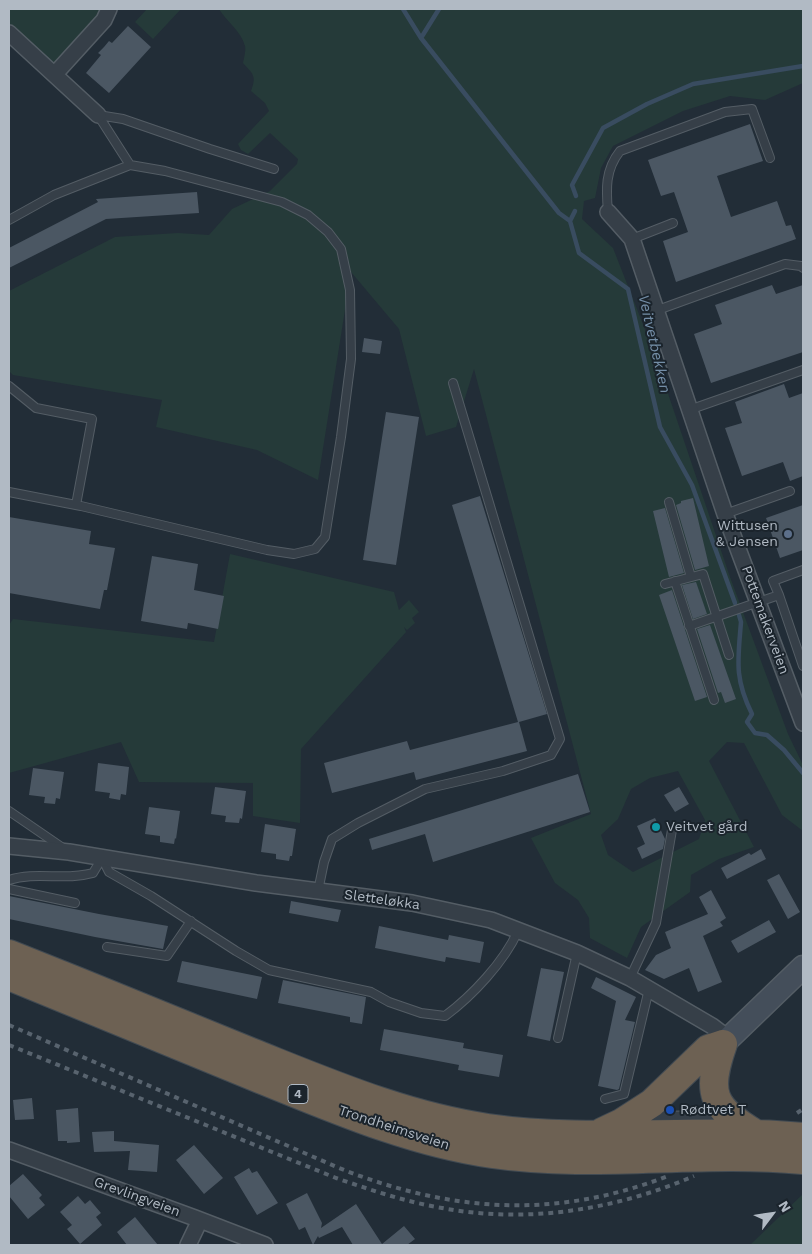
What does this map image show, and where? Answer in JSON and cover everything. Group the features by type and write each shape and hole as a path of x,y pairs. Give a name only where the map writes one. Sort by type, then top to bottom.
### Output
{"highway":[{"name":"Trondheimsveien","path":"9,954 334,1085 417,1114 488,1128 532,1134 592,1136 684,1133 803,1137"},
{"name":"Trondheimsveien","path":"9,976 337,1110 414,1137 452,1147 556,1161 713,1157 803,1160"},
{"path":"592,1136 634,1116 652,1103 708,1049 726,1041"},
{"path":"726,1041 714,1072 713,1082 716,1099 730,1116 756,1134"}],"street":[{"path":"55,74 104,20 109,9"},
{"path":"9,33 98,114"},
{"name":"Pottemakerveien","path":"608,212 632,239 725,514 803,723"},
{"name":"Sletteløkka","path":"9,846 69,852 256,883 412,903 491,920 577,953 630,978 712,1026 726,1041"},
{"path":"726,1041 803,967"},
{"name":"Grevlingveien","path":"9,1150 265,1245"},
{"path":"188,1245 200,1220"}],"lane":[{"path":"608,212 608,178 612,161 620,151 725,112 752,109 770,158"},
{"path":"98,114 130,165"},
{"path":"98,114 123,119 274,169"},
{"path":"9,220 54,195 130,165 174,173 282,202 308,215 328,232 341,249 350,290 351,359 325,537 315,549 294,554 267,550 9,492"},
{"path":"632,239 674,224"},
{"path":"655,311 785,264 801,266 803,268"},
{"path":"689,410 803,370"},
{"path":"318,891 324,862 332,839 358,823 425,789 503,771 551,754 560,739 453,383"},
{"path":"9,386 36,408 92,419 76,506"},
{"path":"725,514 790,491"},
{"path":"669,502 691,577"},
{"path":"803,570 774,580 803,666"},
{"path":"665,584 703,574 729,655"},
{"path":"675,581 714,700"},
{"path":"689,626 778,595"},
{"path":"9,811 69,852"},
{"path":"630,978 656,923 672,830"},
{"path":"9,880 20,876 80,877 93,873 102,858"},
{"path":"102,858 109,872 191,921 236,952 269,970 371,992 389,1002 421,1013 445,1016 464,1002 511,948 518,931"},
{"path":"9,889 75,903"},
{"path":"107,947 167,956 191,921"},
{"path":"558,1038 577,953"},
{"path":"604,1099 624,1094 649,989"},
{"path":"634,1116 730,1116"}],"green space":[{"path":"9,9 104,9 54,66 9,26"},
{"path":"147,9 181,9 153,39 135,22"},
{"path":"219,9 803,9 803,83 765,100 730,96 683,111 613,146 601,168 595,198 584,201 582,219 613,248 655,355 730,577 788,734 803,765 803,831 782,815 744,743 727,742 709,761 754,847 719,859 691,875 690,892 641,927 627,958 590,938 589,918 578,900 555,883 531,838 591,814 474,369 456,427 426,436 399,329 351,272 318,480 257,450 156,427 162,400 13,375 9,371 9,291 115,237 178,233 209,235 232,209 270,191 297,164 298,159 270,133 248,154 241,150 238,144 269,111 265,103 251,91 254,78 243,63 245,46 237,31","holes":["678,771 705,820 699,839 633,872 608,855 601,835 618,819 631,789 650,778"]},
{"path":"230,554 394,592 399,610 409,600 419,612 412,618 415,623 407,630 404,627 406,632 301,749 300,823 253,816 253,783 139,782 121,742 9,773 9,625 13,619 214,642"},
{"path":"803,1194 803,1245 750,1245"}],"building":[{"path":"128,26 151,47 109,93 86,73 101,55 98,53 109,41 112,43"},
{"path":"750,124 763,161 717,176 731,217 777,201 786,226 791,225 796,239 676,282 663,241 688,232 674,192 661,196 648,160"},
{"path":"197,192 199,213 106,219 9,268 9,248 98,202 96,199"},
{"path":"772,285 776,294 803,285 803,352 711,383 694,334 722,324 715,305"},
{"path":"364,338 382,341 380,354 362,352"},
{"path":"784,384 789,398 803,393 803,476 790,481 783,462 742,476 725,428 742,423 735,402"},
{"path":"386,412 419,417 396,565 363,560"},
{"path":"480,496 547,714 519,722 527,751 416,780 414,772 332,793 324,763 407,741 410,750 518,722 452,505"},
{"path":"693,498 709,566 695,570 676,505 681,503 681,501"},
{"name":"Wittusen & Jensen","path":"803,505 803,550 780,558 766,518"},
{"path":"665,508 684,573 669,577 653,511"},
{"path":"9,517 91,531 89,544 115,548 107,590 104,590 100,609 9,593"},
{"path":"152,556 198,564 194,590 224,596 218,629 188,623 187,629 141,621"},
{"path":"696,582 707,614 693,619 682,585"},
{"path":"672,590 707,697 695,701 659,595"},
{"path":"710,625 736,699 725,703 721,692 718,693 697,629"},
{"path":"98,763 129,767 126,795 121,794 120,800 109,798 110,793 95,791"},
{"path":"33,768 64,772 60,799 56,798 55,804 44,803 45,797 29,795"},
{"path":"578,774 590,812 433,862 425,834 372,850 369,839"},
{"path":"215,787 246,791 242,819 240,818 239,823 225,822 226,816 211,814"},
{"path":"679,787 689,804 675,812 664,795"},
{"path":"149,807 180,811 174,844 160,842 160,836 145,834"},
{"path":"655,818 665,839 663,849 642,859 637,848 645,844 637,826"},
{"path":"265,824 296,829 292,856 290,856 289,861 276,859 276,854 261,852"},
{"path":"761,849 766,859 727,879 721,868 749,853 751,855"},
{"path":"779,874 800,912 788,919 767,880"},
{"path":"711,890 726,918 720,922 723,926 703,936 722,982 698,992 689,968 664,979 645,970 656,955 671,948 665,932 708,914 699,897"},
{"path":"9,896 168,926 163,949 9,919"},
{"path":"291,901 341,910 338,922 289,913"},
{"path":"769,920 776,932 738,953 731,941"},
{"path":"379,926 448,940 449,935 484,942 480,963 446,957 445,962 375,948"},
{"path":"182,961 262,977 257,999 177,982"},
{"path":"541,968 564,972 550,1041 527,1036"},
{"path":"596,977 636,997 625,1020 635,1022 619,1089 617,1090 598,1086 616,1001 591,988"},
{"path":"283,980 366,997 362,1024 350,1022 350,1017 278,1003"},
{"path":"384,1029 464,1043 463,1048 503,1055 499,1077 458,1070 459,1065 380,1050"},
{"path":"32,1098 34,1119 15,1120 13,1100"},
{"path":"78,1108 80,1142 67,1143 67,1141 58,1141 56,1110"},
{"path":"114,1131 114,1141 159,1145 157,1172 128,1170 130,1151 94,1152 92,1132"},
{"path":"194,1145 223,1178 204,1194 176,1160"},
{"path":"249,1168 252,1173 257,1171 278,1203 257,1215 234,1177"},
{"path":"23,1174 42,1195 39,1198 45,1205 28,1219 9,1196 9,1186"},
{"path":"307,1193 322,1223 321,1228 356,1204 382,1244 404,1226 415,1239 407,1245 353,1245 342,1227 319,1238 318,1236 313,1245 305,1227 299,1230 286,1204"},
{"path":"78,1196 85,1204 90,1200 101,1213 96,1217 102,1225 80,1244 67,1229 72,1225 60,1212"},
{"path":"135,1217 158,1245 127,1245 117,1232"}],"waterway":[{"name":"Veitvetbekken","path":"403,9 421,38 559,213 570,221 579,253 628,289 660,427 692,485 735,603"},
{"path":"421,38 439,9"},
{"path":"576,196 572,185 603,128 647,104 693,84 803,66"},
{"path":"570,221 575,211"},
{"name":"Veitvetbekken","path":"739,615 741,622 738,658 740,679 742,690 752,714 747,722 755,733 767,735 784,750 803,773"}],"railway":[{"path":"9,1025 339,1168 380,1183 421,1194 502,1205 543,1204 584,1200 626,1190 668,1176"},
{"path":"9,1045 336,1178 389,1195 442,1208 506,1215 570,1211 633,1198 694,1176"},
{"path":"797,1113 803,1109"}],"place":[{"name":"Wittusen & Jensen","path":"788,534"},
{"name":"Veitvet gård","path":"656,827"},
{"name":"Rødtvet T","path":"670,1110"}]}
